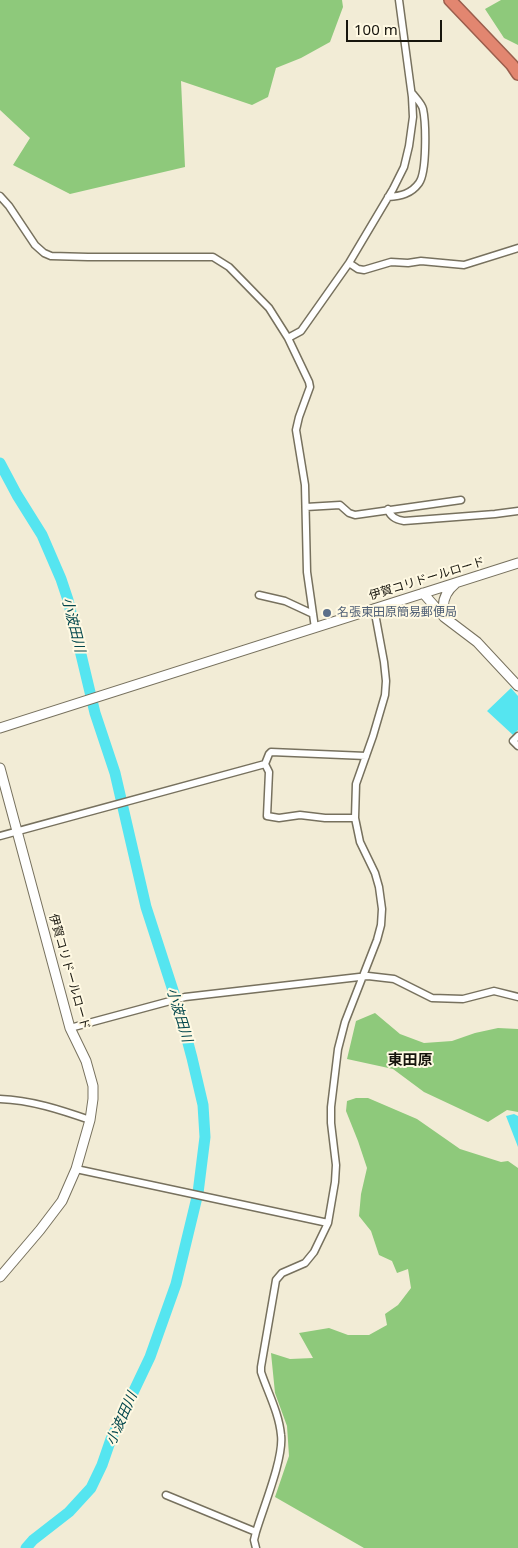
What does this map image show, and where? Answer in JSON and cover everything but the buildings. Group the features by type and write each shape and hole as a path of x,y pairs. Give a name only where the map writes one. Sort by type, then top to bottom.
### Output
{"highway":[{"path":"450,0 512,65 518,74"}],"street":[{"path":"288,338 301,332 349,263 404,167 413,117 412,92 399,0"},
{"path":"388,197 402,196 411,191 419,182 424,171 423,107 412,92"},
{"path":"0,196 14,213 35,245 48,255 88,257 214,257 229,267 269,308 288,338 307,376 310,387 296,424 306,507 307,572 315,628"},
{"path":"349,263 358,269 364,270 391,262 408,263 422,261 464,265 518,248"},
{"path":"306,507 340,505 349,513 355,515 461,500"},
{"path":"388,509 389,513 394,517 404,521 518,511"},
{"name":"伊賀コリドールロード","path":"0,728 518,563"},
{"path":"448,621 444,614 444,598 448,590 457,583"},
{"path":"423,593 448,621 477,642 518,686"},
{"path":"259,595 285,601 313,614"},
{"path":"256,1548 254,1540 256,1532 281,1450 282,1436 279,1424 273,1402 261,1372 276,1280 282,1273 301,1266 314,1252 328,1223 336,1174 336,1154 331,1123 334,1074 338,1050 345,1022 381,925 382,909 375,873 362,847 354,818 355,791 383,703 386,681 374,608"},
{"path":"518,736 513,741 518,746"},
{"path":"354,818 325,818 300,815 279,818 267,816 269,772 266,764 271,752 366,756"},
{"path":"0,836 266,764"},
{"name":"伊賀コリドールロード","path":"0,768 70,1028 86,1061 91,1079 93,1098 90,1120 69,1188 56,1211 0,1277"},
{"path":"70,1028 185,997 368,976 394,979 432,998 463,999 494,992 518,997"},
{"path":"0,1099 13,1099 38,1104 90,1120"},
{"path":"76,1169 328,1223"},
{"path":"166,1496 256,1532"}],"green space":[{"path":"0,0 342,0 343,7 330,42 301,58 276,68 268,97 252,105 181,81 185,167 70,194 13,165 30,138 0,110"},
{"path":"501,0 518,0 518,45 504,38 485,9"},
{"path":"375,1013 400,1034 424,1043 452,1041 498,1028 518,1029 518,1112 507,1110 488,1122 424,1092 393,1069 347,1059 356,1021"},
{"path":"356,1098 368,1098 417,1119 460,1149 501,1162 508,1161 518,1168 518,1548 364,1548 275,1497 289,1456 287,1426 275,1393 271,1353 290,1359 313,1358 299,1333 329,1328 348,1335 369,1335 387,1325 385,1314 398,1305 411,1288 408,1269 397,1273 392,1261 379,1255 371,1231 359,1216 361,1194 367,1168 346,1111 347,1101"}],"water":[{"path":"511,688 518,696 518,730 513,735 487,711"},
{"path":"514,1114 518,1116 518,1147 506,1116"}],"waterway":[{"name":"小波田川","path":"0,463 42,535 68,600 95,713 115,773 146,907 179,1009 192,1058 203,1105 205,1137 198,1193 176,1284 150,1357 111,1439 91,1488 69,1512 33,1540 26,1548"}],"place":[{"name":"名張東田原簡易郵便局","path":"327,613"}],"district":[{"name":"東田原","path":"410,1061"}]}
